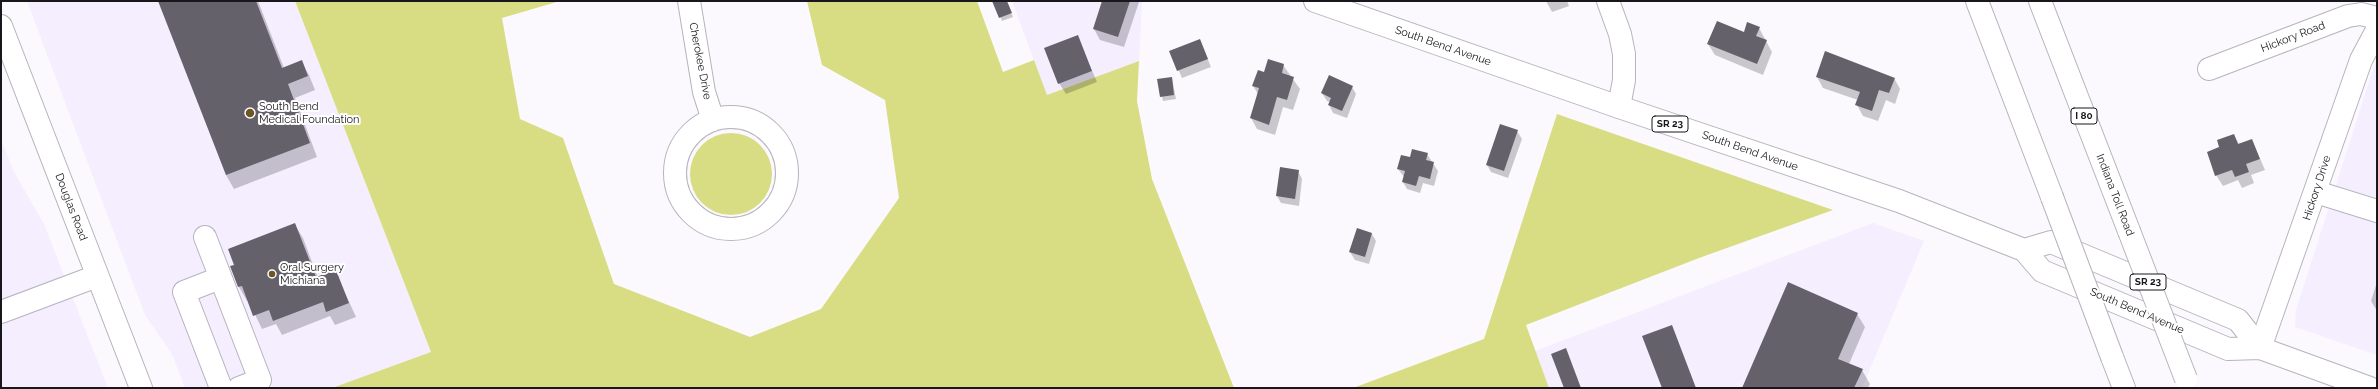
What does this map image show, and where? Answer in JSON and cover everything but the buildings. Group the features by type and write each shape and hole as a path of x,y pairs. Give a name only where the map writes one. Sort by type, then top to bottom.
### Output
{"main road":[{"name":"Cherokee Drive","path":"689,1 704,92 713,120"},
{"name":"South Bend Avenue","path":"1315,1 1619,107 1899,201 2024,250 2042,271 2228,349 2260,348 2370,388"},
{"path":"1608,1 1620,34 1624,54 1624,80 1619,107"},
{"path":"1977,1 2124,388"},
{"name":"Indiana Toll Road","path":"2040,1 2188,383"},
{"name":"Hickory Road","path":"2209,69 2348,16 2361,14 2377,18"},
{"name":"Douglas Road","path":"1,26 140,388"},
{"name":"Hickory Drive","path":"2260,348 2316,192 2361,60 2377,30"},
{"path":"736,118 759,124 771,134 781,148 786,163 787,179 783,194 775,208 764,219 748,227 731,230 709,224 698,219 686,206 678,191 675,174 677,156 685,141 697,128 713,120 736,118"},
{"path":"2316,192 2377,211"},
{"path":"205,237 260,380 239,388"},
{"name":"SR 23","path":"2024,250 2051,242 2066,248 2238,320 2260,348"},
{"path":"1,312 97,276"},
{"path":"220,278 184,292 221,388"}],"shaded area":[{"path":"27,1 295,1 431,352 332,388 185,388 172,354 145,315"},
{"path":"1012,1 1142,1 1139,61 1047,95"},
{"path":"2377,57 2377,355 2295,327 2296,310"},
{"path":"1,140 14,172 44,224 108,388 1,388"},
{"path":"1873,223 1924,241 1862,388 1549,388 1535,351"}],"green space":[{"path":"295,1 560,1 502,18 520,119 563,138 614,284 750,337 821,309 899,198 885,100 822,65 807,1 977,1 1003,72 1034,60 1047,95 1139,61 1137,101 1152,179 1234,388 332,388 431,352"},
{"path":"1557,114 1833,210 1699,258 1526,325 1549,388 1353,388 1484,339"},
{"path":"723,133 739,133 754,140 765,151 772,166 772,182 769,190 760,203 747,212 739,215 723,215 708,208 697,197 690,182 690,166 697,151 708,140"}],"place":[{"name":"South Bend Medical Foundation","path":"250,113"},
{"name":"Oral Surgery Michiana","path":"272,274"}]}
